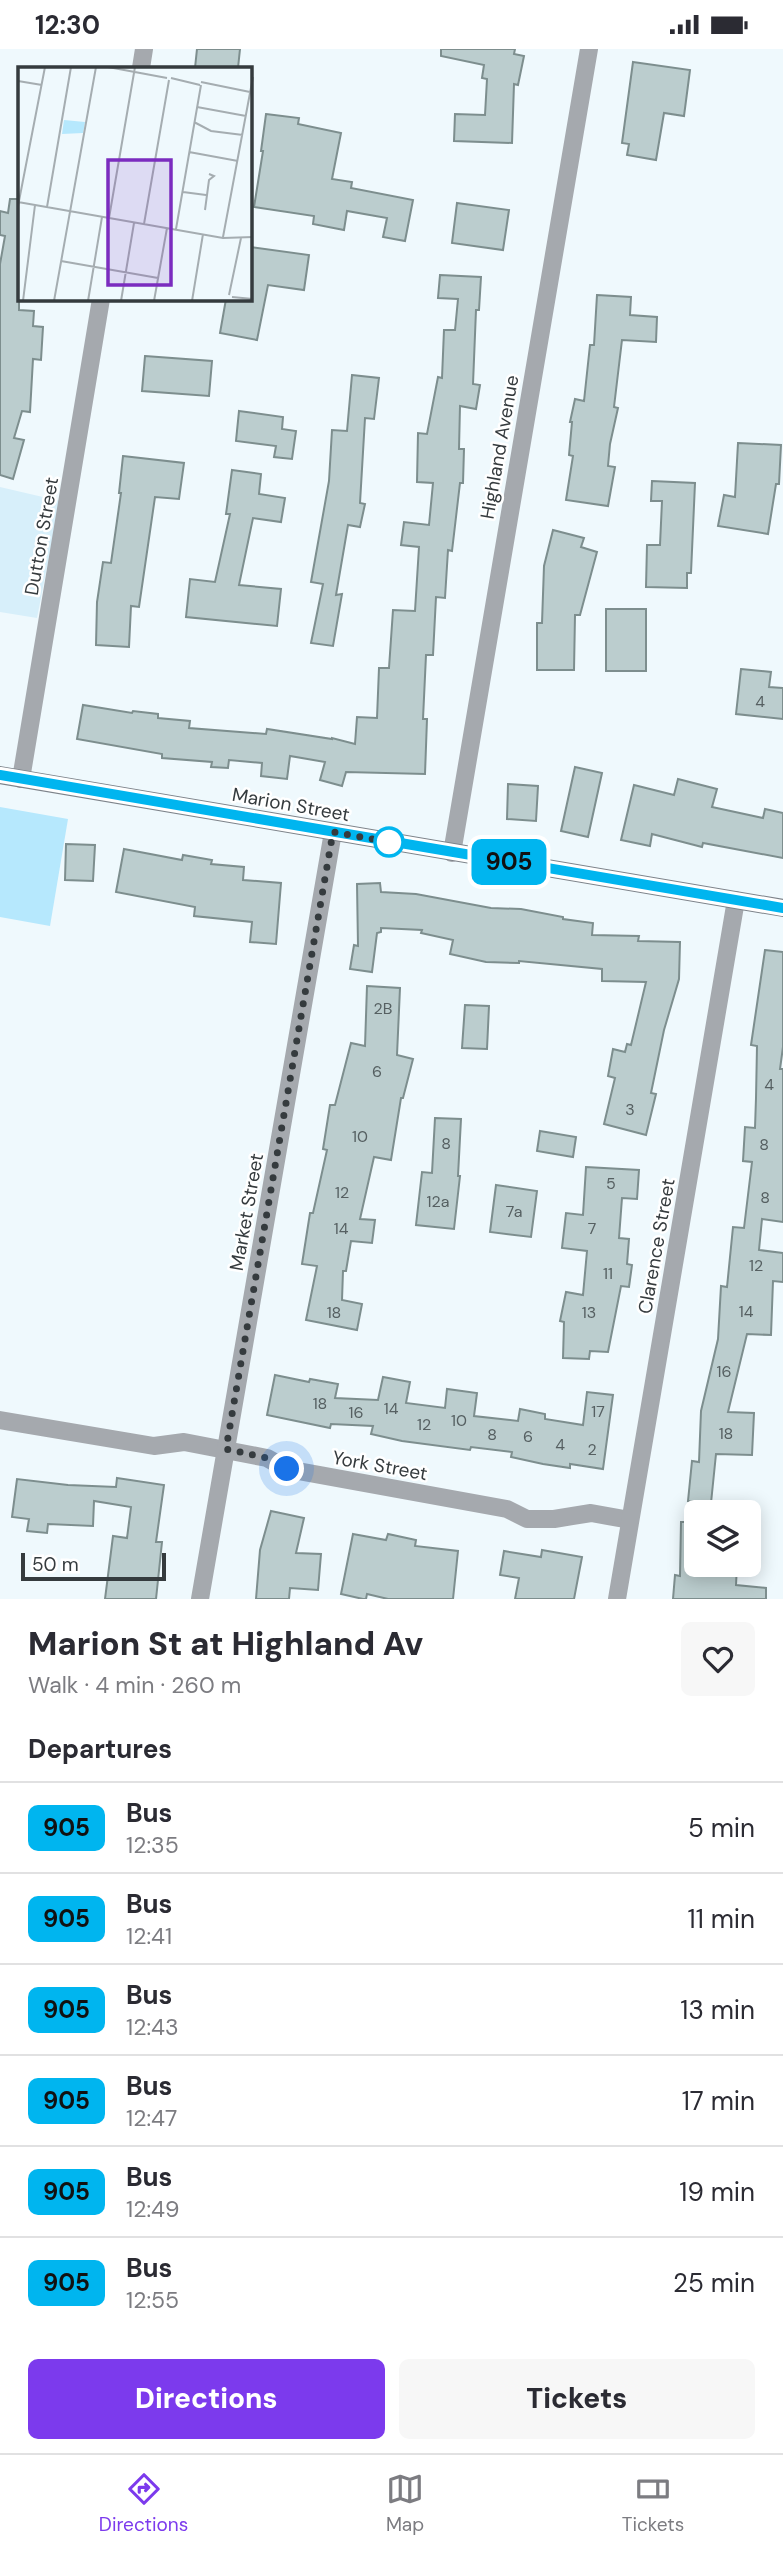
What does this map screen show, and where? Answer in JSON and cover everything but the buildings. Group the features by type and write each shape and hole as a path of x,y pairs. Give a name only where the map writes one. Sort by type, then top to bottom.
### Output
{"main road":[{"name":"Marion Street","path":"0,775 783,908"}],"street":[{"path":"141,67 144,49"},
{"name":"Highland Avenue","path":"452,853 589,49"},
{"name":"Dutton Street","path":"21,779 102,301"},
{"name":"Market Street","path":"200,1599 333,832"},
{"name":"Clarence Street","path":"617,1599 736,900"},
{"name":"York Street","path":"0,1420 154,1446 184,1442 226,1449 267,1458 287,1469 507,1509 527,1519 554,1519 591,1514 630,1520"}],"shaded area":[{"path":"0,487 60,501 37,618 0,612"},
{"path":"0,807 68,819 50,926 0,917"}],"bus line":[{"name":"905","path":"0,775 783,908"}],"route":[{"path":"287,1469 267,1458 226,1449 333,832 389,842"}]}
